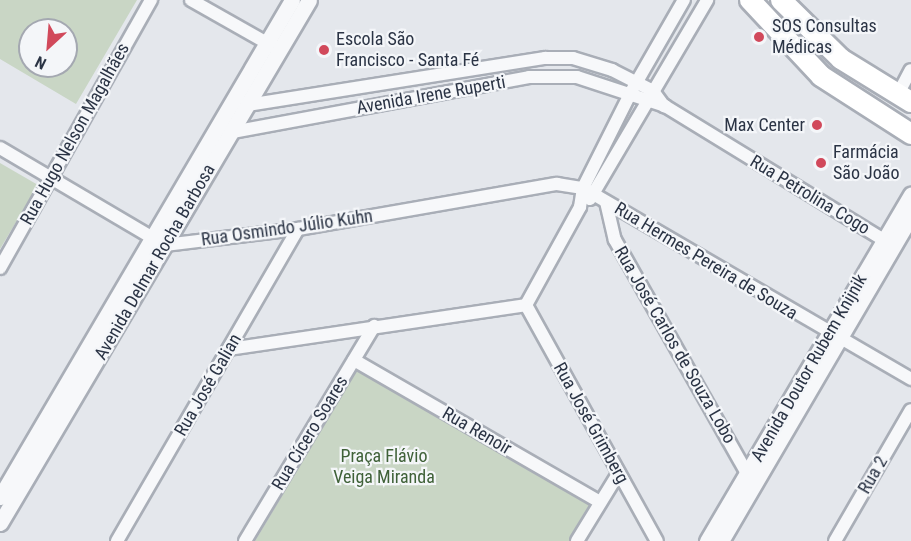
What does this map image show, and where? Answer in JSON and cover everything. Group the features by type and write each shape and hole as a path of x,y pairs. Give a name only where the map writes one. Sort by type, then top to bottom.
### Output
{"main road":[{"path":"750,0 821,76 911,134"},
{"path":"781,0 841,59 904,98"}],"street":[{"name":"Rua Hugo Nelson Magalhães","path":"0,268 151,0"},
{"path":"191,0 273,47"},
{"name":"Avenida Delmar Rocha Barbosa","path":"0,497 229,132 273,47 292,0"},
{"name":"Avenida Delmar Rocha Barbosa","path":"0,523 160,242 228,108 309,0"},
{"path":"229,349 526,305 580,207 583,188 634,86 684,0"},
{"path":"580,207 601,198 651,96 707,0"},
{"name":"Avenida Irene Ruperti","path":"228,108 472,66 573,58 651,96"},
{"path":"472,66 475,87"},
{"path":"904,98 911,70"},
{"name":"Avenida Irene Ruperti","path":"212,138 229,132 529,77 577,77 634,86"},
{"path":"328,92 333,113"},
{"name":"Rua Petrolina Cogo","path":"651,96 889,243"},
{"path":"0,148 160,242"},
{"name":"Rua Osmindo Júlio Kuhn","path":"160,242 298,229 557,184 583,188 601,198"},
{"name":"Avenida Doutor Rubem Knijnik","path":"721,541 751,479 889,243 911,195"},
{"name":"Rua Hermes Pereira de Souza","path":"601,198 911,379"},
{"name":"Rua José Carlos de Souza Lobo","path":"601,198 615,240 751,479"},
{"name":"Avenida Doutor Rubem Knijnik","path":"889,243 911,216"},
{"name":"Rua José Galian","path":"117,541 298,229"},
{"name":"Rua José Grimberg","path":"526,305 657,541"},
{"name":"Rua Cícero Soares","path":"245,541 374,326"},
{"name":"Rua Renoir","path":"354,360 600,502"},
{"name":"Rua 2","path":"835,541 911,410"},
{"path":"577,541 618,474"},
{"name":"Avenida Doutor Rubem Knijnik","path":"707,541 751,479"}],"green space":[{"path":"0,0 137,0 76,104 32,78 78,78 78,18 18,18 18,70 0,59"},
{"path":"0,163 38,185 0,249"},
{"name":"Praça Flávio Veiga Miranda","path":"358,368 592,505 570,541 255,541"}],"place":[{"name":"SOS Consultas Médicas","path":"759,37"},
{"name":"Escola São Francisco - Santa Fé","path":"324,50"},
{"name":"Max Center","path":"817,125"},
{"name":"Farmácia São João","path":"821,163"}]}
